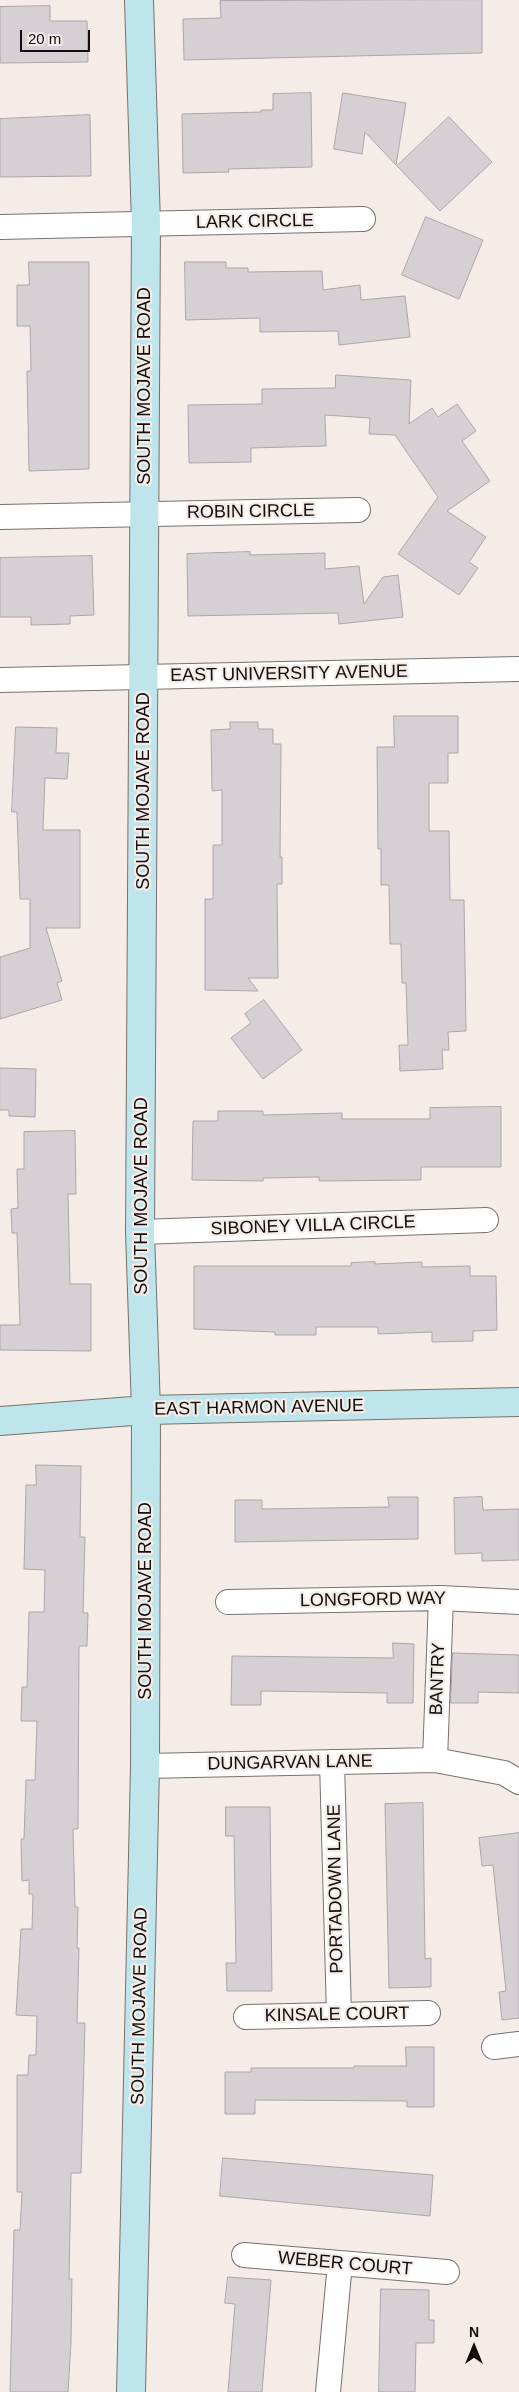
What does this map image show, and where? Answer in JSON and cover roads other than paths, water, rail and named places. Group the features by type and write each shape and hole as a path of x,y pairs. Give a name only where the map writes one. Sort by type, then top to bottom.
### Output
{"street":[{"name":"SOUTH MOJAVE ROAD","path":"131,2392 145,1766 146,1410 140,1232 145,676 146,224 139,0"},
{"name":"LARK CIRCLE","path":"0,227 363,219"},
{"name":"ROBIN CIRCLE","path":"0,517 358,510"},
{"name":"EAST UNIVERSITY AVENUE","path":"0,680 519,669"},
{"name":"SIBONEY VILLA CIRCLE","path":"140,1232 486,1220"},
{"name":"EAST HARMON AVENUE","path":"0,1421 146,1410 519,1402"},
{"name":"LONGFORD WAY","path":"228,1602 441,1598 519,1602"},
{"name":"BANTRY","path":"436,1760 441,1598"},
{"name":"DUNGARVAN LANE","path":"145,1766 436,1760 504,1773 519,1782"},
{"name":"PORTADOWN LANE","path":"332,1762 339,2015"},
{"name":"KINSALE COURT","path":"246,2017 428,2013"},
{"path":"494,2047 519,2044"},
{"name":"WEBER COURT","path":"244,2255 447,2272"},
{"path":"328,2392 340,2263"}]}
